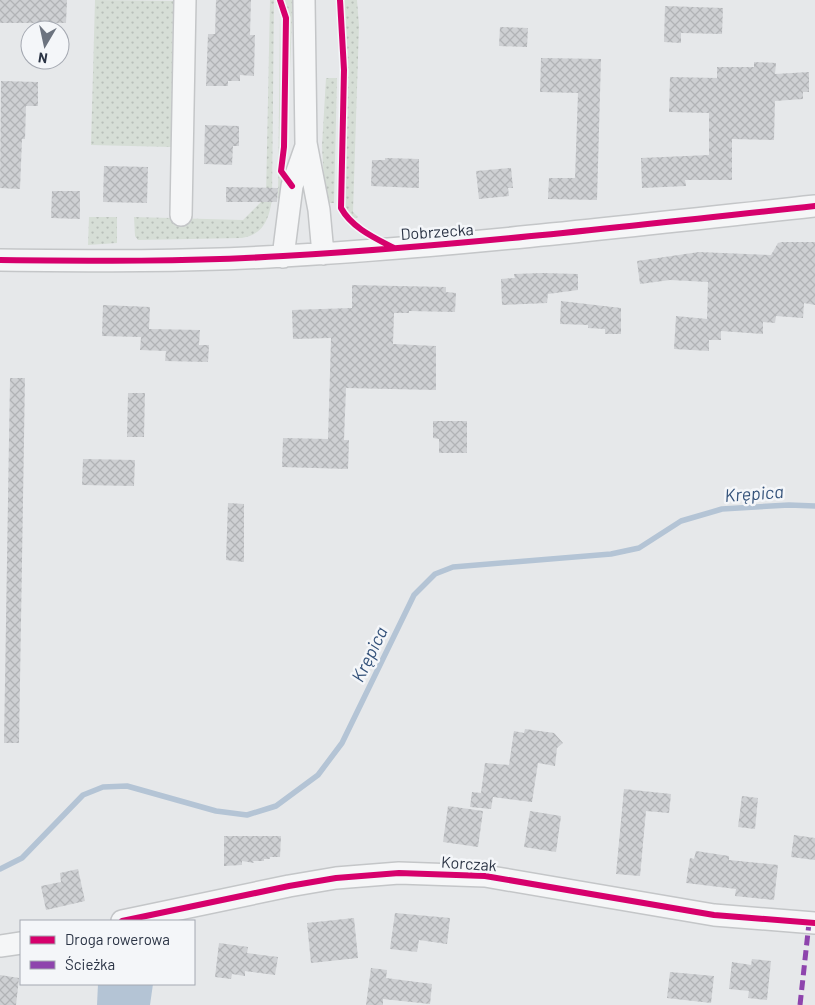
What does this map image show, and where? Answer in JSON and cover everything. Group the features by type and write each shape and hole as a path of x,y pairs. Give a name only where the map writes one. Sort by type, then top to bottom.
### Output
{"street":[{"path":"181,215 185,0"},
{"path":"304,0 306,143 319,210 323,254"},
{"path":"283,256 292,186 306,143"},
{"name":"Dobrzecka","path":"0,260 93,261 323,254 471,243 815,206"},
{"name":"Korczak","path":"127,920 336,878 399,873 485,876 714,915 815,923"},
{"path":"0,946 20,943"}],"shaded area":[{"path":"95,0 173,1 171,147 91,145"},
{"path":"270,0 274,0 272,199 267,219 256,233 242,238 138,240 135,236 134,217 243,220 266,197"},
{"path":"284,0 293,0 287,136 288,19"},
{"path":"343,0 357,0 359,26 353,212 358,217 354,219 345,208 347,83"},
{"path":"280,9 281,140 278,167"},
{"path":"326,78 337,78 334,203 325,203 322,146"},
{"path":"278,172 282,178 278,202"},
{"path":"89,217 117,217 117,243 88,245"}],"water":[{"path":"98,985 153,985 150,1005 97,1005"}],"building":[{"path":"0,0 67,0 66,20 20,20 20,23 0,23"},
{"path":"216,0 251,0 250,35 255,35 254,76 240,75 240,81 228,81 228,86 206,86 208,34 215,34"},
{"path":"665,6 723,8 722,34 681,33 681,43 664,42"},
{"path":"500,27 528,28 527,47 499,46"},
{"path":"541,58 601,59 597,200 548,199 549,178 575,178 578,93 540,92"},
{"path":"754,62 776,63 775,74 809,72 809,92 803,92 803,99 775,101 774,140 732,139 732,180 685,180 686,186 642,188 641,158 709,155 709,113 669,112 670,77 717,78 717,67 754,67"},
{"path":"1,81 38,82 38,106 26,106 25,139 22,139 20,189 0,188"},
{"path":"205,125 239,126 239,146 233,146 232,165 204,164"},
{"path":"385,158 419,159 419,188 371,186 372,160 385,160"},
{"path":"104,166 148,167 147,203 103,202"},
{"path":"511,168 513,188 508,188 509,196 479,199 476,171"},
{"path":"226,187 278,188 277,202 226,202"},
{"path":"52,191 80,191 80,219 51,218"},
{"path":"815,242 815,305 804,303 803,318 776,316 775,323 763,322 763,334 721,331 721,340 709,340 709,351 674,349 676,316 707,319 708,282 670,280 640,284 637,261 699,252 771,255 778,243"},
{"path":"514,274 578,274 578,290 548,294 547,303 502,305 501,279 515,278"},
{"path":"352,285 446,287 446,292 456,293 455,312 409,311 409,313 394,313 393,344 436,346 436,390 346,388 344,440 349,440 348,469 282,467 283,438 328,439 331,338 293,339 292,310 352,308"},
{"path":"561,301 621,308 621,334 605,334 605,329 588,328 588,325 560,324"},
{"path":"103,305 150,307 149,329 200,330 199,345 209,345 208,362 165,361 166,351 140,350 141,337 102,336"},
{"path":"10,378 25,378 19,743 4,743"},
{"path":"128,393 145,393 144,437 127,437"},
{"path":"433,421 467,421 467,453 439,453 439,439 433,438"},
{"path":"83,459 135,460 134,486 82,485"},
{"path":"228,503 244,504 244,562 226,560"},
{"path":"525,729 554,733 563,743 557,748 555,766 538,763 532,802 493,797 491,809 470,807 472,792 481,793 485,763 509,765 514,731 524,733"},
{"path":"624,789 671,794 669,813 646,811 640,876 616,874"},
{"path":"742,796 758,798 755,829 738,827"},
{"path":"448,806 483,811 478,847 443,842"},
{"path":"530,811 561,816 556,852 524,847"},
{"path":"794,835 815,838 815,860 791,857"},
{"path":"224,836 281,836 280,857 270,857 270,859 264,859 264,861 253,861 254,863 242,861 242,865 224,866"},
{"path":"696,851 729,856 729,860 778,865 774,900 735,896 736,889 686,883 690,858 694,859"},
{"path":"78,869 85,901 46,910 41,886 61,882 60,873"},
{"path":"395,913 450,918 447,944 419,940 417,952 390,949"},
{"path":"354,918 358,958 311,963 307,923"},
{"path":"219,943 248,947 247,953 278,957 275,975 245,971 245,976 232,974 231,979 215,977"},
{"path":"752,959 771,961 767,1000 748,998 749,991 729,989 732,962 751,965"},
{"path":"371,968 387,970 386,978 432,984 430,1004 383,999 383,1005 366,1005"},
{"path":"670,972 714,976 711,1003 667,998"},
{"path":"0,975 19,978 16,1005 0,1005"}],"waterway":[{"name":"Krępica","path":"0,869 22,858 83,795 103,787 127,786 216,811 247,815 276,806 318,775 342,743 414,595 435,574 453,567 611,554 639,548 681,521 722,509 789,505 815,506"}],"marked path":[{"path":"800,1005 809,923"}],"cycle path":[{"path":"280,0 286,18 284,147 281,171 292,186"},
{"path":"340,0 344,70 341,208 358,227 394,248"},
{"path":"0,260 177,260 350,252 549,234 815,206"},
{"path":"127,920 289,886 336,878 399,873 485,876 714,915 815,923"}]}
